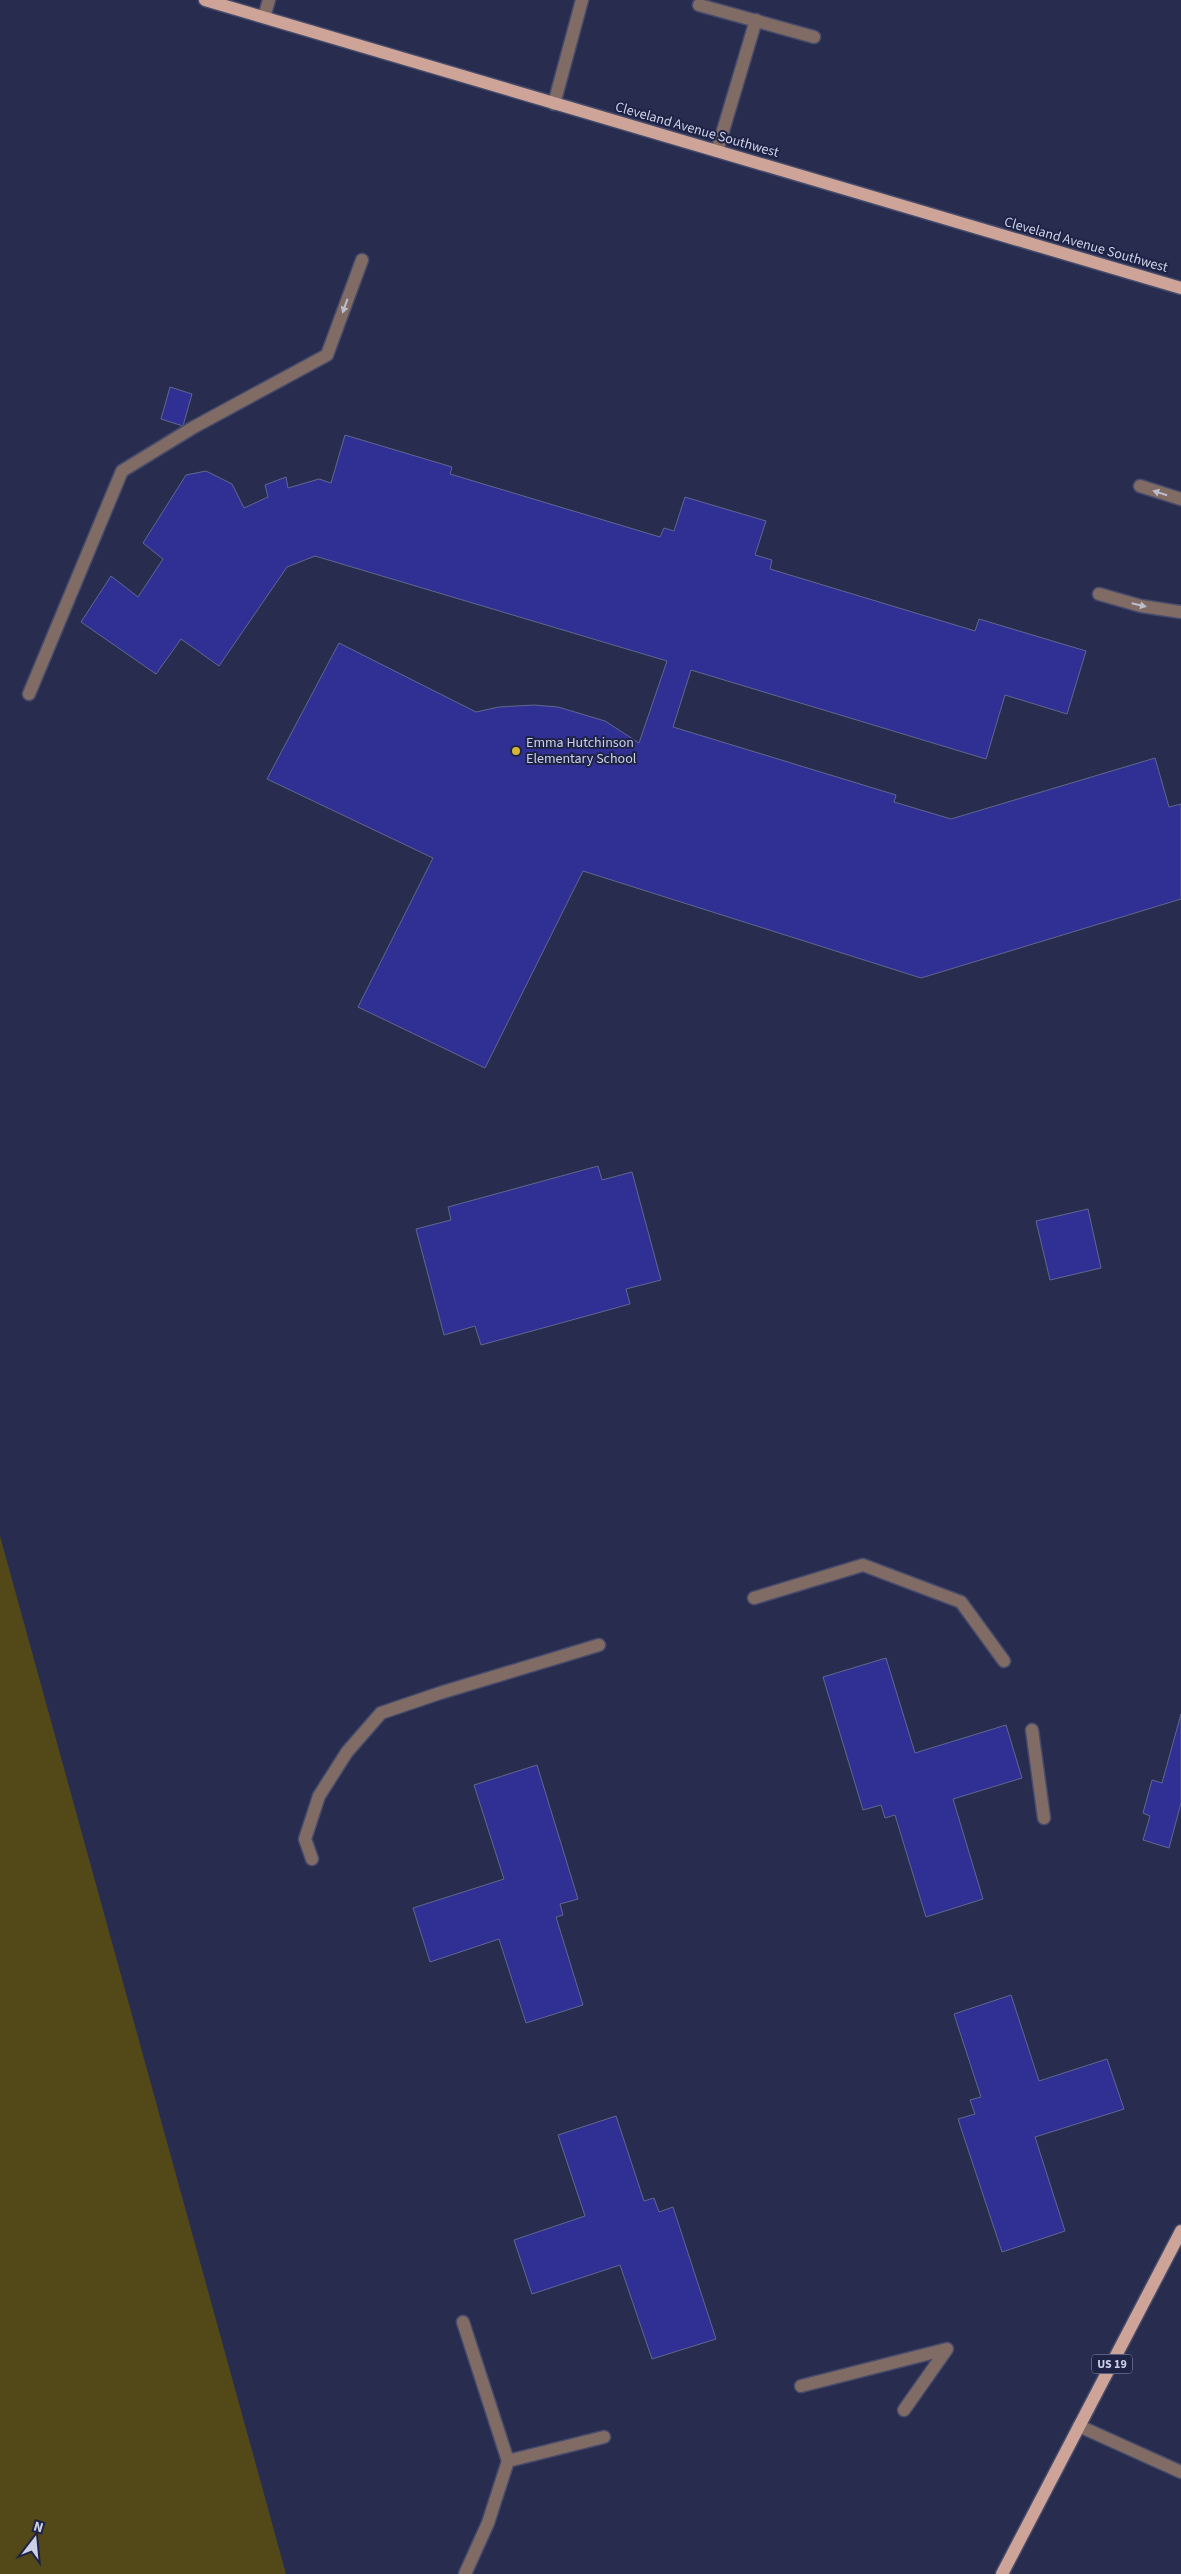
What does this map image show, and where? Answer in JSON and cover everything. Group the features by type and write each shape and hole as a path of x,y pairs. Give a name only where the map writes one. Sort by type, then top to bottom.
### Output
{"main road":[{"name":"Cleveland Avenue Southwest","path":"205,0 1181,288"},
{"name":"US 19","path":"1002,2574 1181,2232"}],"lane":[{"path":"264,17 269,0"},
{"path":"554,104 582,0"},
{"path":"699,5 814,37"},
{"path":"717,151 756,20"},
{"path":"28,694 122,471 194,427 327,355 362,260"},
{"path":"1140,486 1181,499"},
{"path":"1099,594 1141,606 1181,612"},
{"path":"754,1598 863,1565 961,1602 1004,1661"},
{"path":"312,1859 305,1839 319,1796 347,1752 381,1713 440,1693 599,1645"},
{"path":"1032,1730 1044,1818"},
{"path":"463,2322 508,2461 488,2523 465,2574"},
{"path":"801,2386 947,2349 904,2410"},
{"path":"1079,2426 1181,2472"},
{"path":"508,2461 604,2437"}],"shaded area":[{"path":"0,1536 286,2574 0,2574"}],"building":[{"path":"170,387 192,394 183,426 161,419"},
{"name":"Emma Hutchinson Elementary School","path":"345,435 452,467 450,474 660,537 664,528 674,531 685,497 766,521 755,555 772,560 770,569 975,631 979,619 1086,651 1067,714 1005,695 986,759 691,670 673,727 896,795 894,802 951,819 1155,758 1169,807 1181,804 1181,899 921,978 583,871 485,1068 358,1007 433,858 267,779 339,643 476,712 499,707 534,705 558,707 605,721 639,743 667,661 315,556 287,567 219,666 181,639 156,674 81,622 111,576 138,597 163,559 143,543 186,475 206,471 232,484 244,508 268,497 265,485 286,477 288,488 319,479 331,483"},
{"path":"598,1166 602,1180 632,1172 661,1280 626,1289 630,1304 481,1345 475,1326 444,1335 416,1229 451,1220 448,1207"},
{"path":"1088,1209 1101,1268 1050,1280 1036,1221"},
{"path":"886,1658 915,1753 1006,1725 1022,1778 953,1799 983,1899 926,1917 895,1815 885,1818 881,1805 863,1810 823,1677"},
{"path":"1181,1714 1181,1803 1169,1848 1143,1840 1150,1816 1143,1813 1152,1780 1162,1783"},
{"path":"537,1765 578,1899 560,1904 563,1915 556,1917 583,2005 526,2023 499,1939 430,1962 413,1908 504,1879 474,1785"},
{"path":"1011,1995 1039,2081 1107,2059 1124,2109 1035,2137 1065,2231 1002,2252 958,2119 975,2114 970,2100 981,2097 954,2014"},
{"path":"616,2116 644,2201 654,2198 659,2212 673,2207 716,2339 652,2359 620,2265 532,2294 514,2240 585,2216 558,2135"}],"place":[{"name":"Emma Hutchinson Elementary School","path":"516,751"}]}
